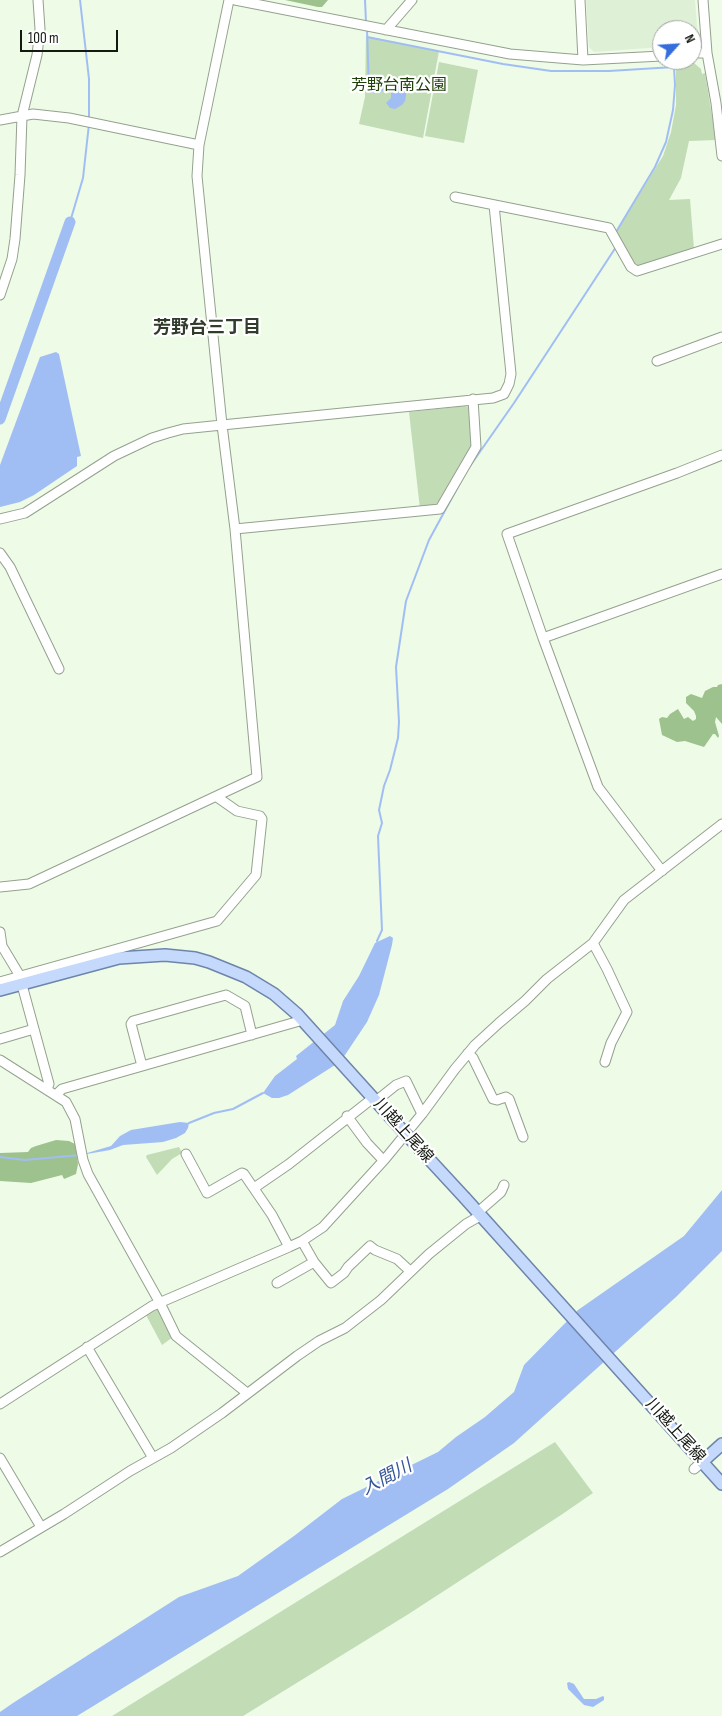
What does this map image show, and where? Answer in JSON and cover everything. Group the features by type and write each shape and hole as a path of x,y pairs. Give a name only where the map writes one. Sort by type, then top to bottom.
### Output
{"main road":[{"name":"川越上尾線","path":"0,990 21,980 119,958 165,955 187,957 218,965 246,976 274,994 303,1020 465,1198 698,1462 722,1484"},
{"path":"698,1462 722,1444"}],"street":[{"path":"0,295 12,259 15,239 22,116 37,55 40,29 38,0"},
{"path":"0,887 29,884 257,777 258,774 235,529 198,195 199,145 229,0"},
{"path":"236,0 510,54 583,60 652,57"},
{"path":"386,30 412,0"},
{"path":"580,0 583,60"},
{"path":"703,0 722,156"},
{"path":"702,52 708,52"},
{"path":"0,120 33,114 69,118 199,145"},
{"path":"455,197 609,228 632,267 637,271 722,244"},
{"path":"0,520 25,513 114,456 152,438 183,429 493,398 499,395 508,389 510,374 494,205"},
{"path":"658,361 722,337"},
{"path":"235,529 440,509 476,447 473,399"},
{"path":"662,871 598,787 507,534 722,455"},
{"path":"0,553 10,566 59,669"},
{"path":"543,638 722,574"},
{"path":"0,982 21,980 217,921 256,875 262,819 260,816 237,811 216,796"},
{"path":"0,1404 152,1306 289,1248 330,1222 422,1114 468,1053 487,1033 525,1001 547,978 593,943 624,900 722,824"},
{"path":"0,932 2,946 21,980 49,1084 47,1089"},
{"path":"593,943 627,1012 611,1043 605,1062"},
{"path":"142,1066 131,1024 133,1021 226,994 245,1006 252,1035"},
{"path":"56,1095 62,1089 303,1020"},
{"path":"0,1039 34,1029"},
{"path":"468,1053 473,1058 493,1099 497,1100 506,1097 509,1099 523,1138"},
{"path":"0,1060 66,1102 72,1111 88,1174 160,1302 176,1336 248,1393"},
{"path":"254,1188 289,1164 347,1116 396,1085 406,1081 422,1114"},
{"path":"347,1116 367,1143 383,1160"},
{"path":"186,1154 208,1193 242,1173 272,1215 289,1248"},
{"path":"0,1552 171,1448 312,1346 345,1328 381,1300 410,1271 466,1224 481,1217 501,1192 504,1185"},
{"path":"302,1241 314,1262 330,1283 344,1273 370,1246 397,1259 410,1271"},
{"path":"277,1282 314,1262"},
{"path":"87,1347 153,1458"},
{"path":"0,1458 41,1527"}],"shaded area":[{"path":"586,0 695,0 697,20 652,20 652,48 594,52 589,47"}],"green space":[{"path":"285,0 328,0 322,7 318,7"},
{"name":"芳野台南公園","path":"366,36 439,51 423,138 359,124 365,97"},
{"path":"439,62 478,70 464,143 425,136"},
{"path":"676,70 701,70 702,74 705,73 716,140 689,141 681,178 669,200 690,199 694,249 645,265 635,265 615,234 663,156 671,132 676,105"},
{"path":"465,406 470,408 475,447 438,506 420,509 409,412"},
{"path":"722,684 722,724 716,717 715,722 718,738 713,734 704,747 685,741 677,742 662,735 659,719 662,717 667,718 678,709 684,719 688,717 693,721 696,719 696,716 686,703 686,697 691,694 702,698 705,691"},
{"path":"56,1140 69,1141 75,1144 78,1164 76,1174 64,1179 62,1175 31,1183 0,1181 0,1153 28,1152 31,1148"},
{"path":"179,1147 182,1153 172,1159 157,1175 146,1157 147,1155"},
{"path":"159,1309 173,1337 162,1345 146,1315"},
{"path":"555,1442 593,1493 407,1615 243,1716 112,1716"}],"water":[{"path":"389,78 401,81 407,90 405,101 395,109 390,108 386,103 391,98 391,92 382,90 384,82"},
{"path":"56,352 59,354 81,456 77,457 77,466 34,495 20,502 0,507 0,465 40,357"},
{"path":"390,936 393,938 392,945 379,995 367,1022 345,1055 335,1065 288,1095 272,1098 263,1093 275,1076 297,1059 296,1056 335,1025 343,1001 359,976 375,943"},
{"path":"180,1122 189,1123 188,1128 185,1133 176,1138 163,1142 123,1145 110,1150 87,1154 111,1146 120,1136 131,1130"},
{"name":"入間川","path":"722,1190 722,1251 676,1297 514,1443 448,1489 77,1716 0,1716 0,1712 13,1703 179,1597 238,1576 342,1499 438,1452 485,1417 514,1392 524,1365 578,1310 684,1236"},
{"path":"567,1683 574,1684 584,1699 596,1699 603,1696 604,1700 593,1707 584,1705 568,1689"}],"waterway":[{"path":"80,0 89,79 89,120"},
{"path":"365,0 366,22"},
{"path":"367,29 369,91 378,93 384,89"},
{"path":"367,37 503,64 551,71 609,71 674,67 673,110 666,142 655,167 616,232"},
{"path":"70,222 83,178 89,124"},
{"path":"0,419 70,222"},
{"path":"470,466 514,403 616,247"},
{"path":"377,941 382,930 378,836 382,823 379,810 398,738 396,667 406,601 429,540 460,483"},
{"path":"189,1123 214,1113 233,1109 263,1093"},
{"path":"0,1157 25,1160 80,1155"}],"district":[{"name":"芳野台三丁目","path":"207,328"}]}
